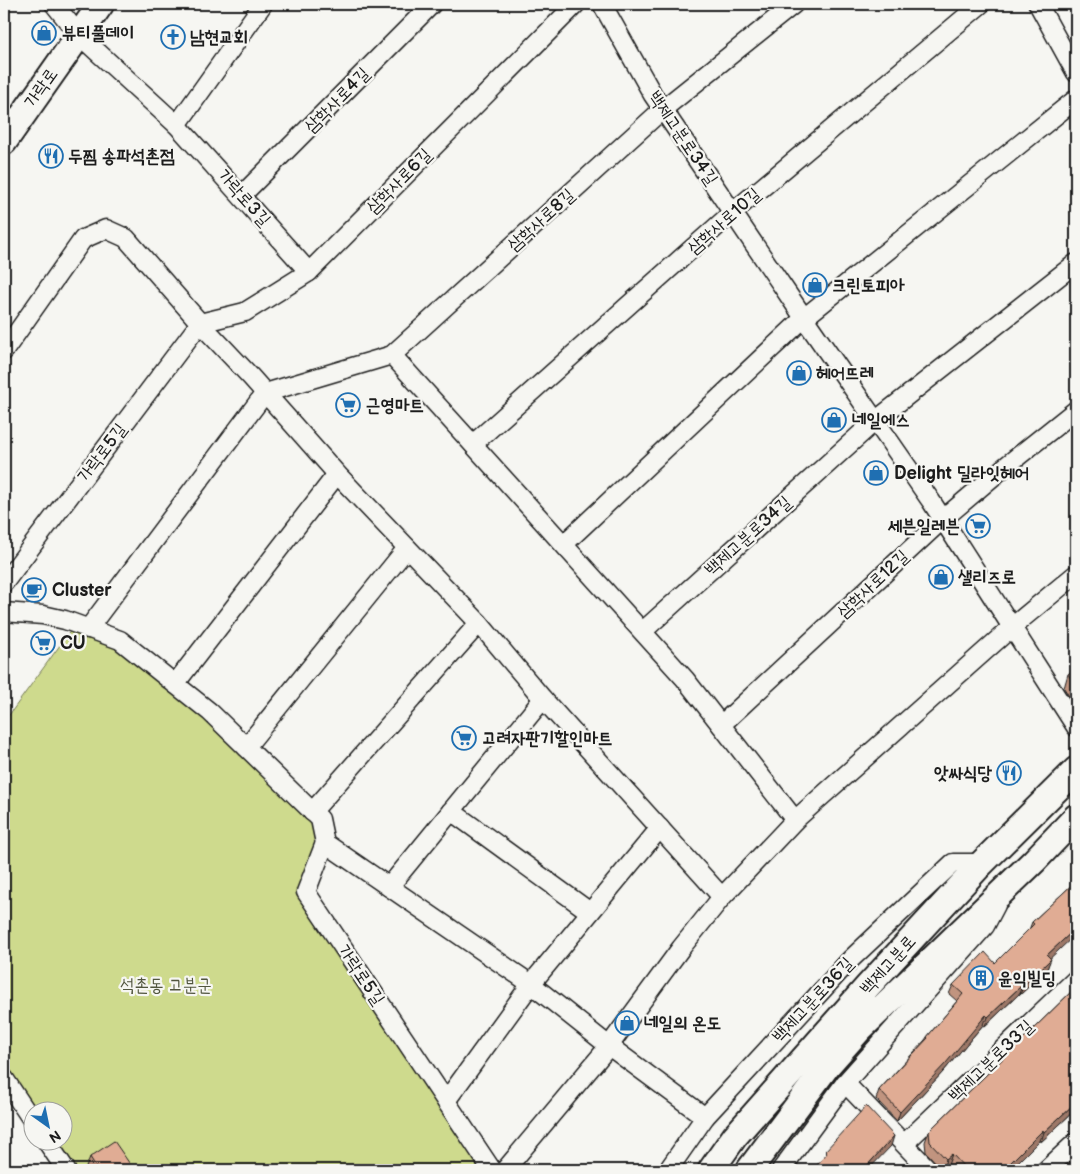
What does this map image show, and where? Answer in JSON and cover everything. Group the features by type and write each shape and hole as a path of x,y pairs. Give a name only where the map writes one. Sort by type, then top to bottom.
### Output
{"main road":[{"name":"가락로","path":"4,142 101,4"},
{"name":"백제고분로","path":"711,1170 735,1136 868,986 982,863 1076,770"},
{"name":"백제고분로","path":"748,1170 828,1065 854,1036 1076,817"}],"street":[{"path":"54,4 79,35"},
{"path":"177,125 262,4"},
{"name":"삼학사로4길","path":"242,195 432,4"},
{"name":"삼학사로6길","path":"200,323 245,312 309,272 576,4"},
{"name":"백제고분로34길","path":"602,4 663,109 943,519 1076,727"},
{"name":"삼학사로8길","path":"266,393 392,355 663,109 794,4"},
{"name":"삼학사로10길","path":"473,444 733,212 981,4"},
{"path":"1038,4 1076,73"},
{"name":"가락로3길","path":"79,35 177,125 242,195 309,272"},
{"path":"564,544 804,318 1076,99"},
{"path":"4,351 83,239 106,229 126,238 337,474 479,623 543,699 722,897"},
{"name":"백제고분로34길","path":"643,631 875,421 1076,263"},
{"name":"가락로5길","path":"4,583 200,323"},
{"path":"392,355 686,679 795,820"},
{"path":"88,628 266,393"},
{"name":"삼학사로12길","path":"721,725 943,519 1076,410"},
{"path":"175,684 337,474"},
{"path":"246,747 407,548"},
{"path":"505,1170 609,1046 681,948 722,897 795,820 1012,627 1076,574"},
{"path":"4,612 43,615 65,620 120,640 210,712 312,812 320,820 325,843 530,984 609,1046 705,1117"},
{"path":"312,812 479,623"},
{"path":"389,887 543,699"},
{"path":"451,811 590,912"},
{"path":"446,1101 530,984 660,828"},
{"name":"가락로5길","path":"325,843 306,892 492,1170"},
{"name":"백제고분로36길","path":"668,1170 705,1117 851,959 953,863 982,863"},
{"path":"781,1170 845,1083 985,926 1004,890"},
{"name":"백제고분로33길","path":"905,1144 1076,979"},
{"path":"4,1078 22,1105"},
{"path":"845,1083 929,1170"},
{"path":"1046,1170 1076,1142"},
{"path":"53,1152 65,1170"}],"green space":[{"name":"석촌동 고분군","path":"74,626 119,644 208,716 311,816 320,846 300,894 486,1170 66,1170 54,1152 72,1152 72,1102 24,1102 4,1078 4,722"}],"building":[{"path":"1076,668 1076,687 1068,674"},
{"path":"1076,881 1076,928 1047,955 1051,959 988,1017 986,1015 946,1063 900,1112 879,1090 928,1038 963,994 953,985 985,952 995,963 1034,924 1032,922"},
{"path":"1076,987 1076,1102 1044,1132 1043,1130 1003,1170 967,1170 952,1154 946,1159 930,1142 929,1131"},
{"path":"866,1106 894,1136 863,1170 813,1170 827,1153 825,1151"},
{"path":"114,1141 134,1170 98,1170 90,1157"},
{"path":"1076,1157 1076,1170 1062,1170"}],"place":[{"name":"뷰티풀데이","path":"44,33"},
{"name":"남현교회","path":"173,37"},
{"name":"두찜 송파석촌점","path":"51,156"},
{"name":"크린토피아","path":"815,285"},
{"name":"헤어뜨레","path":"799,373"},
{"name":"근영마트","path":"348,405"},
{"name":"네일에스","path":"834,420"},
{"name":"Delight 딜라잇헤어","path":"876,473"},
{"name":"세븐일레븐","path":"978,526"},
{"name":"샐리즈로","path":"941,577"},
{"name":"Cluster","path":"34,590"},
{"name":"CU","path":"43,643"},
{"name":"고려자판기할인마트","path":"464,738"},
{"name":"앗싸식당","path":"1009,773"},
{"name":"윤익빌딩","path":"981,978"},
{"name":"네일의 온도","path":"627,1023"}]}
